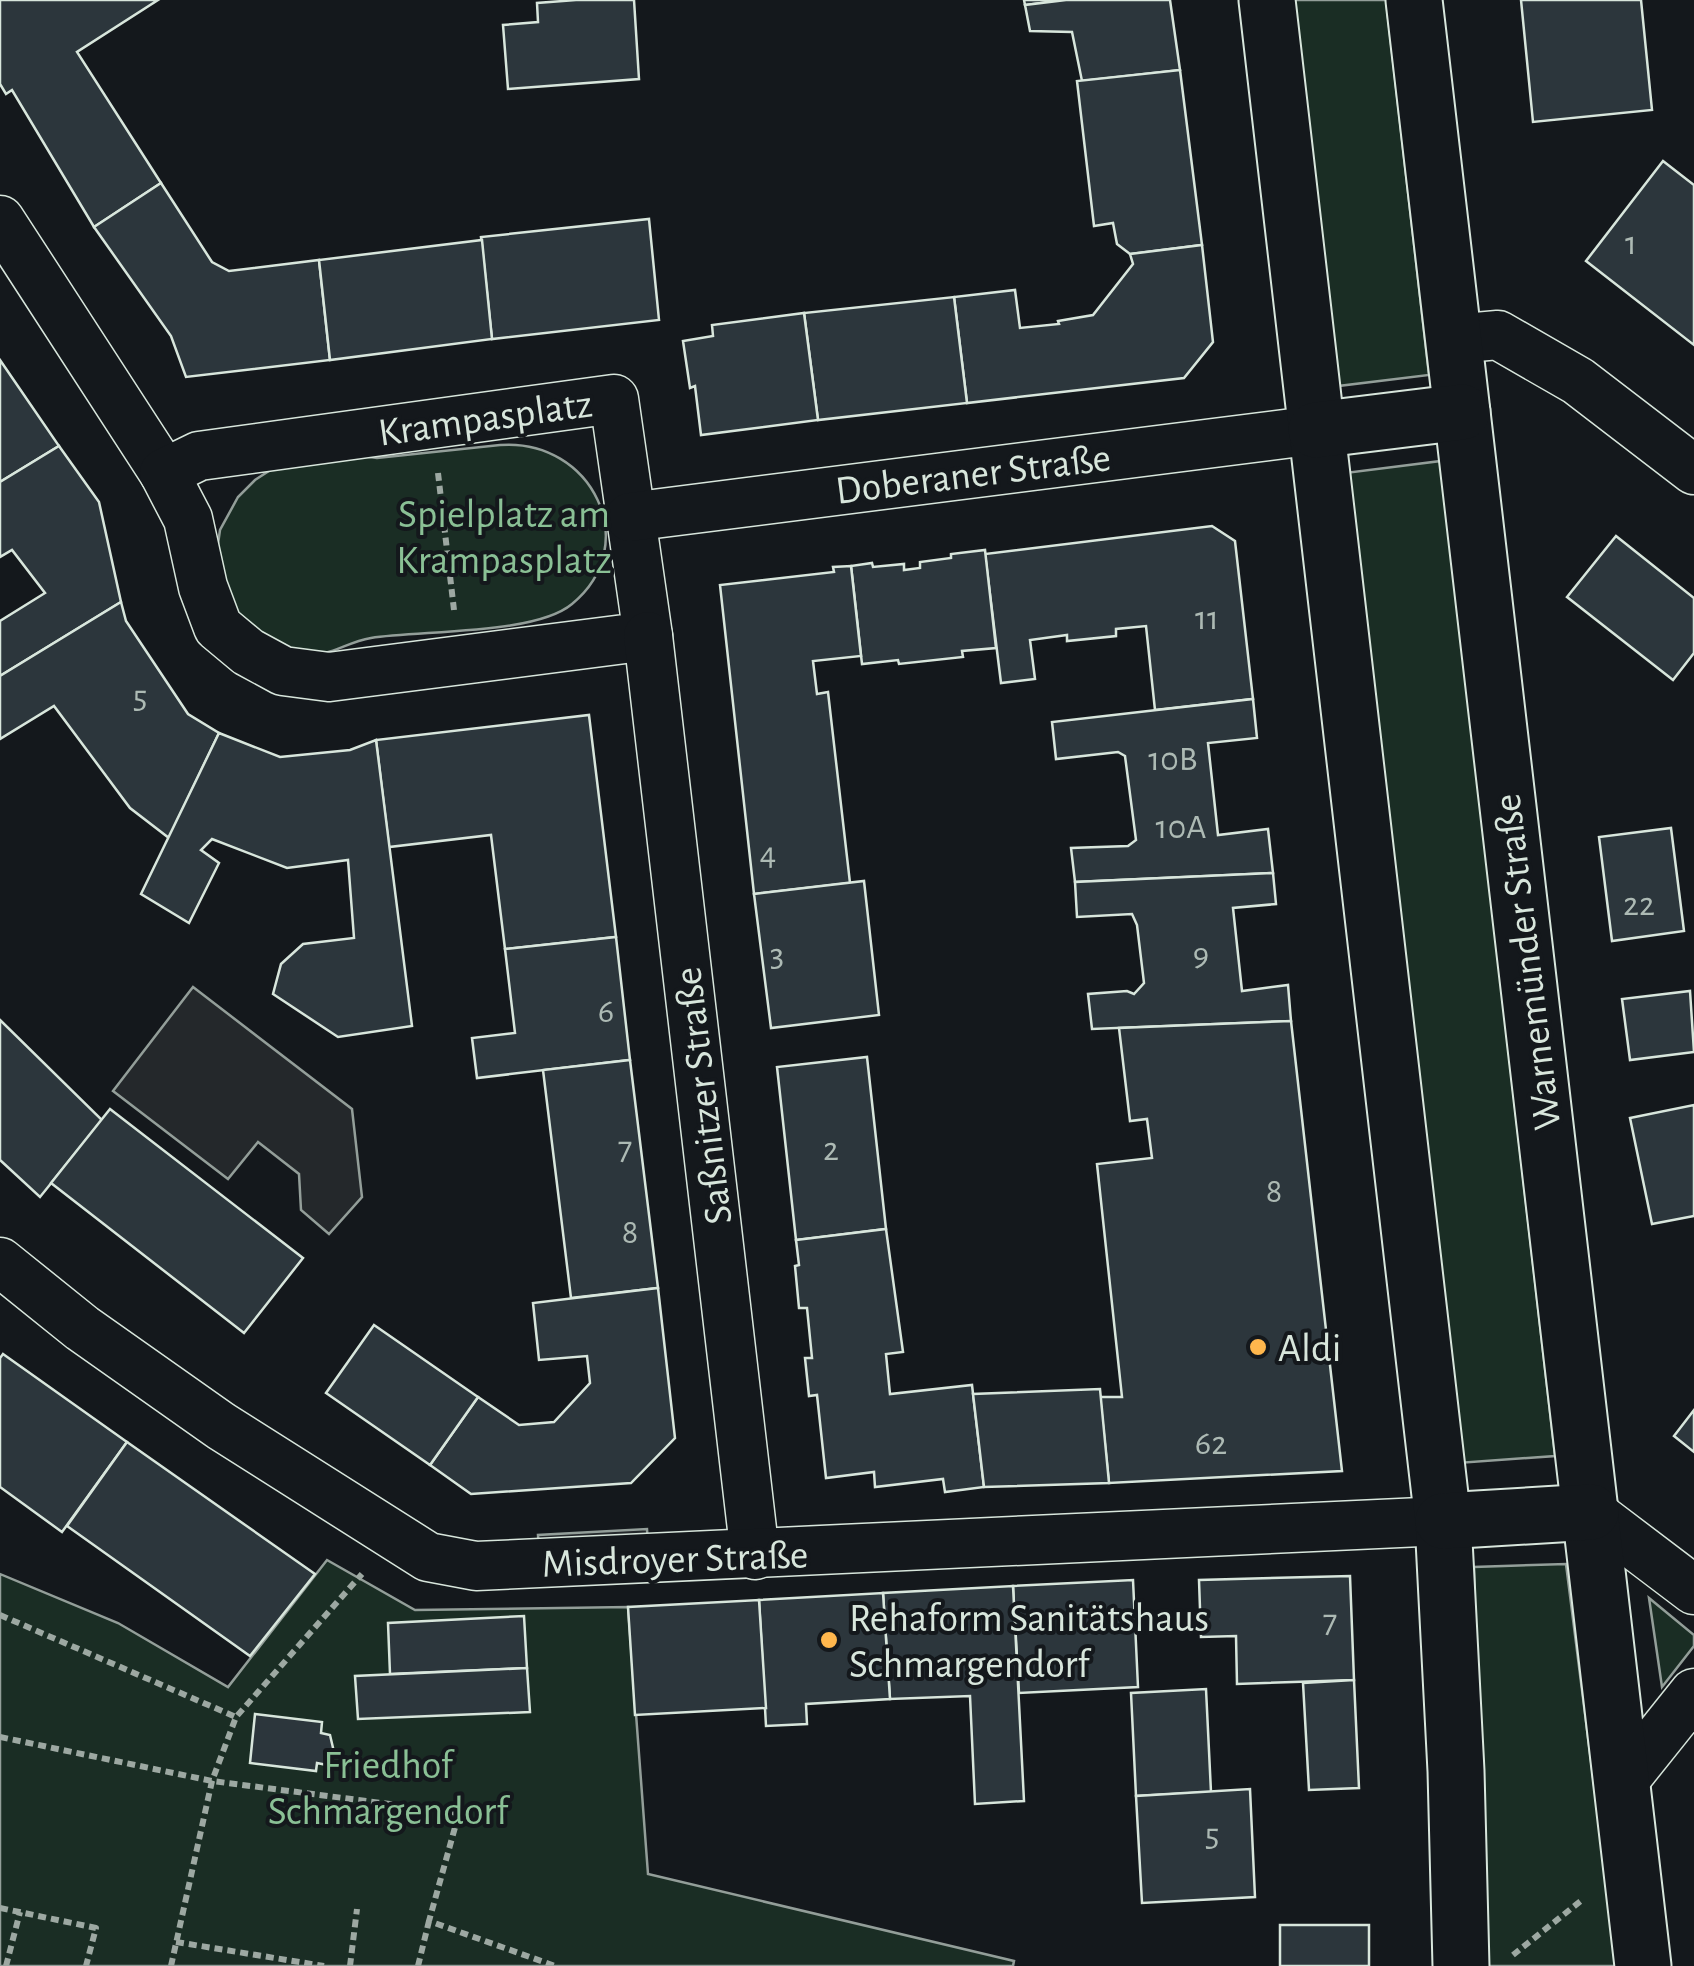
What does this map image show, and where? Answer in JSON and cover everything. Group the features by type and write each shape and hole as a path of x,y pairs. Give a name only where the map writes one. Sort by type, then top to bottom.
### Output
{"street":[{"path":"1267,0 1443,1521 1461,1966"},
{"name":"Warnemünder Straße","path":"1414,0 1643,1966"},
{"path":"0,220 164,473 188,519 203,587 218,627 248,652 283,670 329,677 648,636"},
{"path":"1454,339 1498,335 1578,381 1694,470"},
{"name":"Krampasplatz","path":"164,473 199,456 614,399 648,636"},
{"path":"1316,430 1462,412"},
{"name":"Doberaner Straße","path":"630,518 1316,430"},
{"name":"Saßnitzer Straße","path":"648,636 756,1555"},
{"name":"Misdroyer Straße","path":"0,1262 82,1328 221,1426 428,1557 476,1566 1443,1521"},
{"path":"1443,1521 1591,1512 1694,1590"},
{"path":"1622,1783 1694,1693"}],"path":[{"path":"437,465 456,620"},
{"path":"171,1966 212,1781 236,1717 370,1565"},
{"path":"0,1615 236,1717"},
{"path":"0,1737 212,1781 459,1813 418,1966"},
{"path":"0,1908 96,1928 86,1966"},
{"path":"350,1966 357,1910"},
{"path":"6,1966 20,1912"},
{"path":"429,1921 555,1966"},
{"path":"176,1942 324,1966"}],"green space":[{"path":"1294,0 1386,0 1429,375 1338,386"},
{"name":"Spielplatz am Krampasplatz","path":"500,445 532,447 560,459 582,477 598,500 605,526 604,553 593,580 572,604 532,621 476,630 371,638 310,655 283,649 239,621 217,557 218,544 220,530 238,497 255,480 272,469 347,454 377,458"},
{"path":"1441,461 1555,1456 1458,1463 1345,473"},
{"name":"Friedhof Schmargendorf","path":"327,1560 415,1610 628,1607 648,1874 1014,1961 1013,1966 0,1966 0,1574 118,1623 228,1687"},
{"path":"1566,1564 1617,1966 1482,1966 1474,1567"},
{"path":"1649,1598 1694,1635 1694,1646 1662,1687"}],"shaded area":[{"path":"193,987 352,1109 362,1197 329,1234 301,1210 299,1174 258,1142 228,1179 113,1091"},
{"path":"647,1529 648,1545 539,1551 538,1535"}],"building":[{"path":"0,0 158,0 77,52 161,183 94,227 12,90 6,94 0,84"},
{"path":"634,0 639,79 508,89 503,25 538,22 537,3"},
{"path":"1024,0 1066,0 1025,5"},
{"path":"1066,0 1170,0 1180,70 1082,81 1072,32 1030,31 1025,5"},
{"path":"1521,0 1641,0 1652,110 1533,122"},
{"path":"1180,70 1202,245 1130,254 1117,244 1113,223 1094,226 1077,81"},
{"path":"1663,161 1694,185 1694,345 1586,261"},
{"path":"161,183 212,262 229,271 319,260 330,360 186,377 171,336 94,227"},
{"path":"649,219 659,320 492,339 481,237"},
{"path":"482,240 492,339 330,360 319,260"},
{"path":"1202,245 1213,342 1184,378 967,403 954,297 1015,290 1020,328 1059,324 1058,321 1093,315 1133,264 1130,254"},
{"path":"954,297 967,403 818,420 804,313"},
{"path":"804,313 818,420 701,435 695,386 690,388 683,341 713,336 712,325"},
{"path":"0,360 59,446 0,482"},
{"path":"59,446 99,502 121,602 0,676 0,621 45,593 12,550 0,557 0,482"},
{"path":"1212,526 1235,541 1253,699 1155,710 1146,626 1116,629 1116,636 1067,641 1067,635 1030,640 1035,679 1001,683 985,554"},
{"path":"1616,536 1694,598 1694,653 1673,680 1567,597"},
{"path":"985,550 996,648 962,651 963,657 862,664 851,566 904,564 904,570 920,568 920,562 951,558 951,554"},
{"path":"851,566 861,656 813,661 817,694 828,692 850,883 754,894 720,585 834,572 833,567"},
{"path":"121,602 126,621 188,714 219,733 169,838 130,808 54,706 0,739 0,676"},
{"path":"1253,699 1257,738 1208,743 1218,835 1268,829 1273,873 1075,882 1071,848 1128,846 1136,840 1125,756 1118,752 1056,759 1052,722"},
{"path":"589,715 616,937 505,949 491,835 389,847 376,740"},
{"path":"219,733 280,757 350,750 376,740 412,1026 338,1037 273,994 281,964 303,944 354,938 348,860 287,868 212,839 201,850 219,863 189,923 141,894"},
{"path":"1671,828 1684,931 1612,941 1599,837"},
{"path":"1273,873 1276,904 1233,908 1242,991 1288,985 1291,1021 1092,1029 1088,994 1134,994 1144,983 1137,925 1132,914 1077,917 1075,882"},
{"path":"864,881 879,1015 771,1028 754,894"},
{"path":"616,937 630,1060 477,1078 472,1038 515,1033 505,949"},
{"path":"1690,991 1694,1052 1630,1060 1622,999"},
{"path":"0,1020 102,1120 40,1197 0,1160"},
{"path":"1291,1021 1342,1471 1109,1483 1100,1397 1122,1397 1097,1164 1152,1158 1147,1119 1130,1121 1119,1028"},
{"path":"867,1057 886,1229 796,1240 777,1067"},
{"path":"630,1060 658,1288 571,1298 543,1070"},
{"path":"1694,1105 1694,1216 1652,1224 1630,1118"},
{"path":"110,1109 303,1258 244,1333 51,1183"},
{"path":"886,1229 903,1352 886,1354 890,1394 972,1385 984,1487 945,1492 943,1479 875,1487 874,1472 826,1478 817,1395 809,1396 805,1358 812,1358 807,1308 799,1308 796,1240"},
{"path":"658,1288 675,1438 631,1483 471,1494 430,1465 478,1397 519,1425 554,1422 590,1383 587,1356 539,1360 533,1303"},
{"path":"374,1325 478,1397 430,1465 326,1393"},
{"path":"3,1354 127,1442 62,1532 0,1487"},
{"path":"1100,1389 1109,1483 984,1487 973,1394"},
{"path":"1694,1410 1694,1452 1674,1436"},
{"path":"127,1442 315,1574 250,1656 67,1526"},
{"path":"1350,1576 1354,1680 1237,1684 1236,1636 1201,1637 1199,1580"},
{"path":"1133,1580 1138,1687 1019,1693 1013,1586"},
{"path":"1013,1586 1024,1801 975,1804 970,1696 890,1699 883,1593"},
{"path":"883,1593 890,1699 806,1704 807,1724 766,1726 759,1600"},
{"path":"759,1600 766,1708 635,1715 628,1607"},
{"path":"524,1616 527,1668 390,1674 388,1623"},
{"path":"527,1668 530,1712 358,1719 355,1676"},
{"path":"1354,1680 1359,1788 1309,1790 1303,1683"},
{"path":"1206,1689 1211,1792 1136,1796 1131,1693"},
{"path":"255,1714 322,1722 321,1733 330,1735 334,1752 327,1765 317,1763 316,1771 250,1763"},
{"path":"1250,1789 1255,1897 1142,1903 1136,1796"},
{"path":"1280,1925 1369,1925 1369,1966 1280,1966"}],"place":[{"name":"Aldi","path":"1258,1347"},
{"name":"Rehaform Sanitätshaus Schmargendorf","path":"829,1640"}]}
